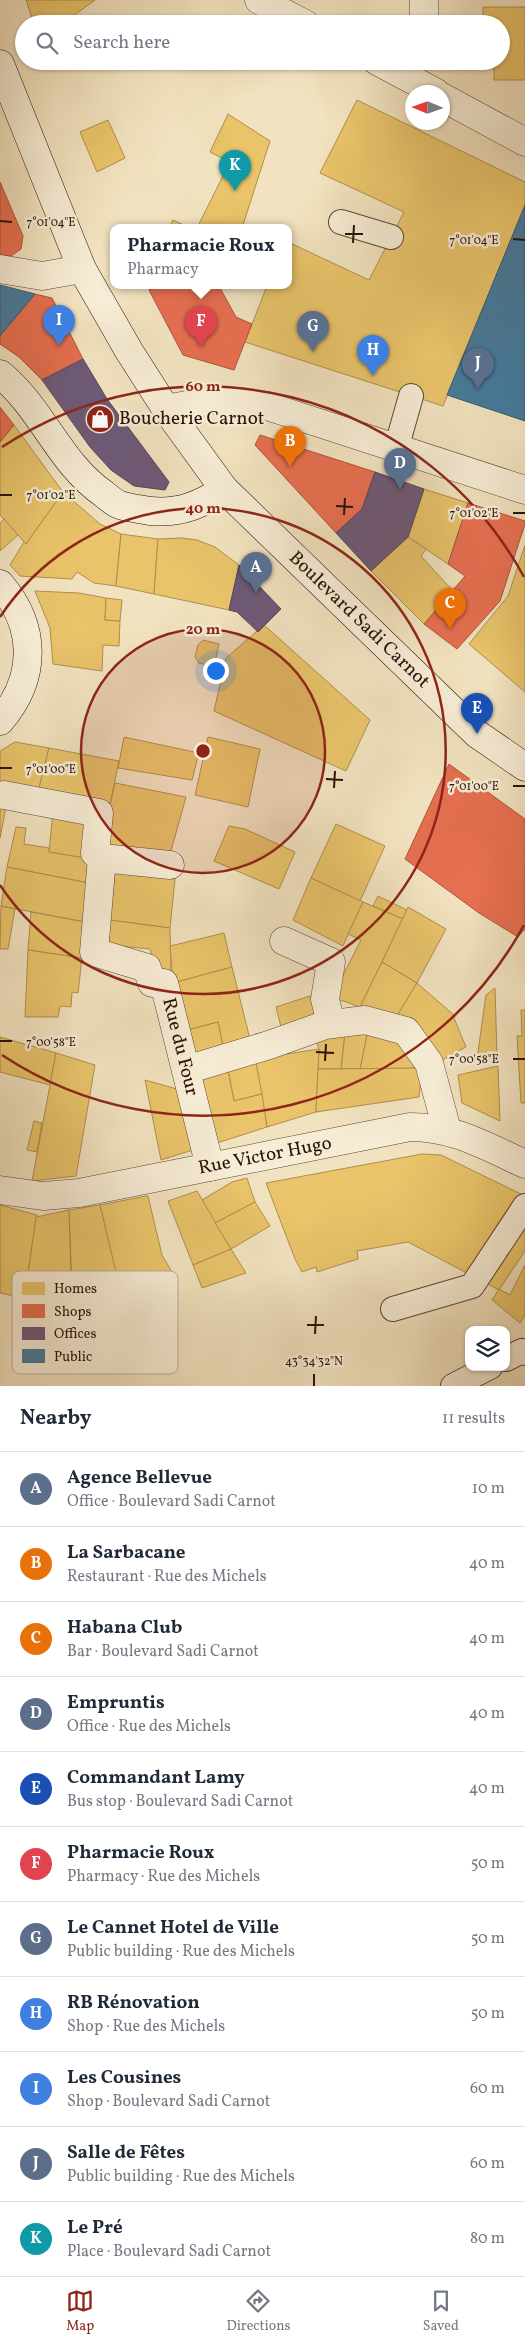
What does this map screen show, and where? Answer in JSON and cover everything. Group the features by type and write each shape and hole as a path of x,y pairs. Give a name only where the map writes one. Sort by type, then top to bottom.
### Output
{"street":[{"path":"260,0 288,15"},
{"path":"424,0 424,15"},
{"name":"Boulevard Sadi Carnot","path":"0,64 82,268 129,351 166,409 224,489 477,734 525,767"},
{"path":"398,70 431,84 525,142"},
{"path":"0,269 42,276 82,268"},
{"path":"0,374 28,402 72,466 96,489 119,505 159,512 177,511 207,501 224,489"},
{"path":"166,409 213,400 267,406 525,490"},
{"path":"0,584 18,610 26,633 29,661 21,689 0,720"},
{"name":"Rue du Four","path":"2,794 99,813 95,853 102,858 94,952 147,968 152,983 164,983 210,1167"},
{"path":"102,858 170,866"},
{"path":"284,941 332,962 325,999 331,1024"},
{"path":"186,1070 331,1024 365,1020 406,1030 429,1063 447,1130"},
{"name":"Rue Victor Hugo","path":"0,1190 43,1196 79,1193 410,1127 431,1127 447,1130 525,1164"}],"lane":[{"path":"341,222 391,237"},
{"path":"396,449 411,396"},
{"path":"393,1309 472,1286 525,1206"},
{"path":"510,1357 522,1351 525,1353"},
{"path":"453,1386 482,1371"}],"building: Homes":[{"path":"26,0 95,0 74,15 31,15"},
{"path":"483,7 525,7 525,80 494,80 494,70 510,70 510,15 483,15"},
{"path":"357,100 405,123 405,130 418,130 525,182 525,205 443,406 245,342 266,289 292,289 292,244 369,280 404,212 320,173"},
{"path":"228,114 270,141 243,224 199,224 230,162 210,152"},
{"path":"108,120 125,158 97,172 80,132"},
{"path":"173,220 182,224 171,224"},
{"path":"14,425 63,492 26,544 0,515 0,442"},
{"path":"424,489 468,503 448,564 408,537"},
{"path":"63,492 100,524 121,534 116,586 94,583 77,572 72,579 20,576 10,565 24,542 26,544"},
{"path":"4,519 18,535 0,551 0,523"},
{"path":"121,534 158,539 154,594 116,586"},
{"path":"408,537 426,549 421,556 453,591 424,624 371,571"},
{"path":"182,538 197,540 215,547 239,565 229,610 154,594 158,539"},
{"path":"525,545 525,692 469,644 508,596"},
{"path":"35,591 79,593 106,598 105,620 120,621 119,646 103,645 102,671 53,664 50,628"},
{"path":"106,598 122,600 120,621 105,620"},
{"path":"264,625 370,720 346,771 214,711 226,658"},
{"path":"203,640 219,644 214,667 199,663 195,657 198,645"},
{"path":"124,737 199,753 192,780 118,768"},
{"path":"208,737 260,749 248,807 195,795"},
{"path":"15,742 49,748 37,796 0,784 0,751"},
{"path":"49,748 119,761 109,809 37,796"},
{"path":"115,783 186,797 169,858 101,846"},
{"path":"0,804 6,807 0,838"},
{"path":"53,811 90,819 86,859 49,852"},
{"path":"336,824 385,846 360,901 311,878"},
{"path":"229,826 245,829 295,852 279,889 214,861"},
{"path":"16,827 26,828 24,844 49,848 49,852 91,859 89,883 7,867"},
{"path":"116,864 175,879 170,928 110,920"},
{"path":"7,867 89,883 85,922 1,906"},
{"path":"311,878 363,902 343,946 293,920"},
{"path":"378,896 407,910 403,919 373,906"},
{"path":"363,902 403,919 360,1007 332,997 361,940 348,934"},
{"path":"1,906 15,909 8,949 0,949"},
{"path":"408,907 446,929 417,983 382,962"},
{"path":"31,912 85,922 82,958 28,950"},
{"path":"110,920 170,928 171,974 158,974 150,949 109,945"},
{"path":"224,933 232,967 173,983 170,946"},
{"path":"28,950 82,958 78,993 72,992 71,1007 60,1006 58,1017 25,1017"},
{"path":"382,962 417,983 397,1016 360,1007"},
{"path":"232,967 251,1043 224,1051 218,1022 184,1031 173,983"},
{"path":"417,983 455,1016 454,1018 466,1047 437,1063 397,1016"},
{"path":"495,988 497,1055 477,1059 486,995"},
{"path":"316,994 315,1019 282,1031 276,1007"},
{"path":"521,1010 525,1010 525,1103 521,1103 517,1036 522,1036"},
{"path":"218,1022 224,1051 191,1060 184,1031"},
{"path":"368,1030 404,1039 422,1068 360,1069"},
{"path":"368,1030 360,1069 341,1069 345,1031"},
{"path":"345,1031 341,1069 318,1069 319,1049 316,1040"},
{"path":"0,1037 56,1053 50,1085 0,1072"},
{"path":"319,1049 316,1112 267,1127 256,1063 280,1055"},
{"path":"56,1053 95,1065 76,1176 32,1181"},
{"path":"256,1063 262,1094 234,1101 228,1070"},
{"path":"498,1066 500,1121 462,1103 458,1075"},
{"path":"422,1068 419,1097 316,1112 318,1069"},
{"path":"228,1070 234,1101 262,1094 267,1127 214,1144 198,1071"},
{"path":"145,1080 177,1089 193,1150 161,1160"},
{"path":"34,1121 42,1123 37,1152 27,1150"},
{"path":"422,1154 441,1155 525,1196 525,1251 499,1290 408,1242 357,1251 358,1259 317,1272 316,1267 302,1272 295,1259 266,1183"},
{"path":"247,1178 255,1202 215,1223 202,1200 232,1182"},
{"path":"197,1191 231,1249 193,1265 168,1201"},
{"path":"148,1196 162,1255 171,1271 115,1271 100,1205"},
{"path":"255,1202 270,1226 231,1249 215,1223"},
{"path":"0,1205 37,1215 28,1271 12,1271 12,1296 0,1293"},
{"path":"100,1205 116,1271 71,1271 69,1210"},
{"path":"69,1210 71,1271 28,1271 36,1217"},
{"path":"231,1249 246,1273 202,1288 193,1265"},
{"path":"525,1265 525,1315 520,1323 492,1300 499,1289 510,1295"}],"building: Shops":[{"path":"0,182 23,236 21,249 11,256 0,255"},
{"path":"221,289 236,317 252,324 234,370 183,355 149,290"},
{"path":"35,294 52,298 83,359 42,380 19,357 0,344 0,336"},
{"path":"0,407 14,425 0,442"},
{"path":"260,435 375,472 362,509 336,533 255,445"},
{"path":"468,503 525,521 525,524 500,601 457,649 424,624 465,576 448,564"},
{"path":"449,764 525,819 525,929 518,937 479,913 405,859"}],"building: Offices":[{"path":"83,359 107,399 169,482 165,490 134,486 111,470 90,447 42,380"},
{"path":"375,472 424,489 408,537 371,571 336,533 362,509"},
{"path":"239,565 281,609 258,632 237,612 229,610"}],"building: Public":[{"path":"525,205 525,421 447,395"},
{"path":"0,285 35,294 0,336"}],"place":[{"name":"Le Pré","path":"235,191"},
{"name":"Les Cousines","path":"59,346"},
{"name":"Pharmacie Roux","path":"201,347"},
{"name":"Le Cannet Hotel de Ville","path":"313,352"},
{"name":"RB Rénovation","path":"373,376"},
{"name":"Salle de Fêtes","path":"478,389"},
{"name":"Boucherie Carnot","path":"100,419"},
{"name":"La Sarbacane","path":"290,467"},
{"name":"Empruntis","path":"400,489"},
{"name":"Agence Bellevue","path":"256,593"},
{"name":"Habana Club","path":"450,629"},
{"name":"Commandant Lamy","path":"477,734"}]}
